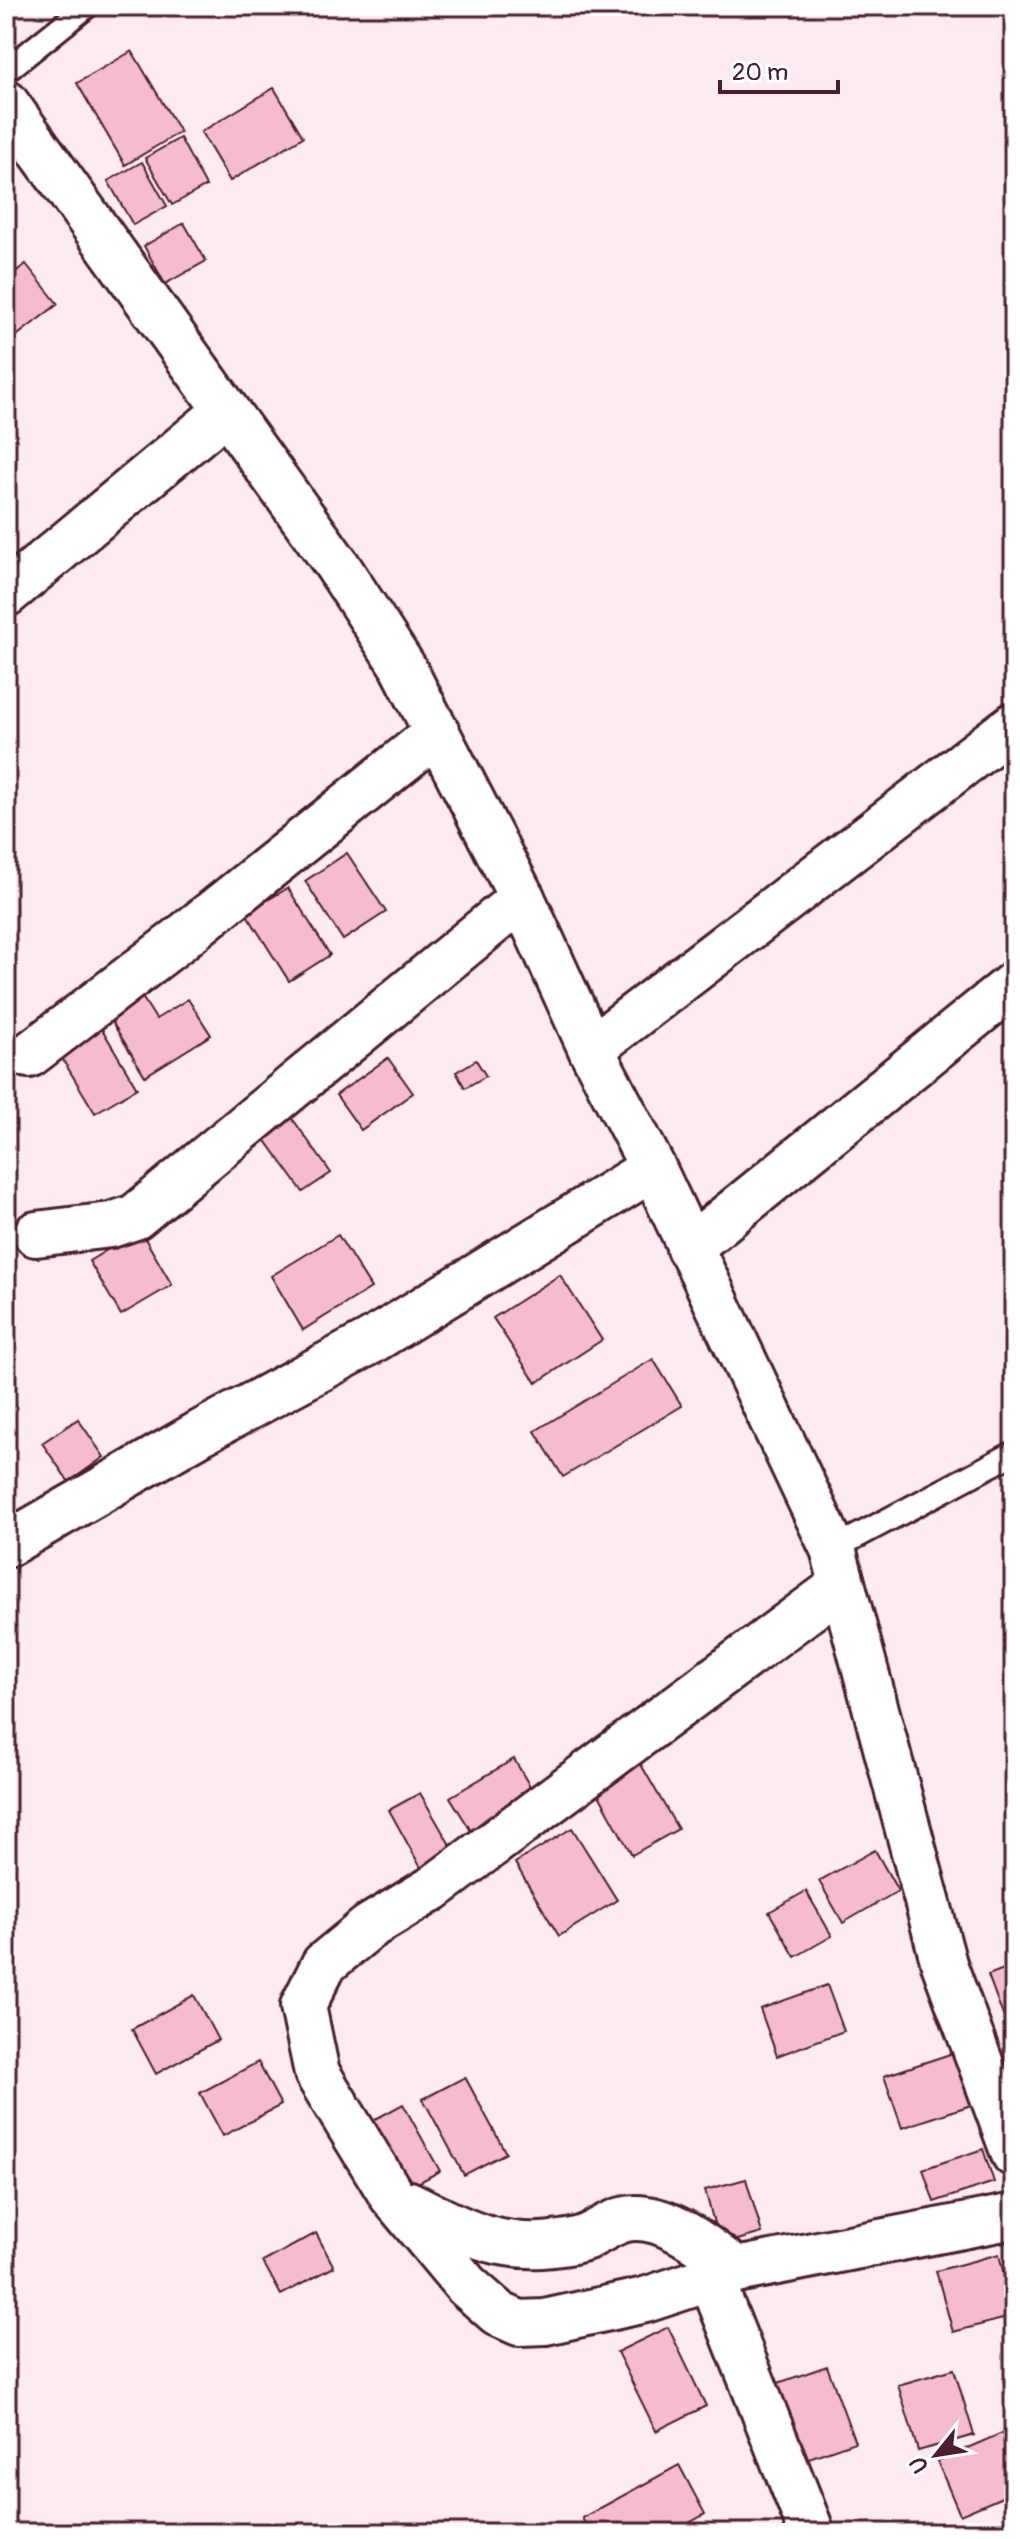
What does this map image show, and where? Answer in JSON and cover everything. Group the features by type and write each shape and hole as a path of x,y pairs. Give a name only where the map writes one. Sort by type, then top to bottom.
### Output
{"street":[{"path":"6,103 337,565 403,667 522,898 591,1049 653,1168 837,1567 944,1964 1014,2154"},
{"path":"6,594 226,411"},
{"path":"591,1049 1014,725"},
{"path":"29,1055 175,943 437,733"},
{"path":"36,1234 111,1225 135,1217 522,898"},
{"path":"689,1248 1014,984"},
{"path":"6,1545 202,1432 370,1342 653,1168"},
{"path":"837,1567 432,1889 369,1927 324,1964 303,2006 317,2073 392,2196 466,2285 499,2314 519,2323 545,2322 645,2300 724,2274 1014,2216"},
{"path":"392,2196 470,2235 494,2241 540,2245 585,2238 623,2219 649,2220 689,2234 724,2274 812,2533"}],"lane":[{"path":"6,71 87,6"},
{"path":"837,1567 1014,1453"}],"building":[{"path":"132,51 180,132 125,165 77,83"},
{"path":"274,88 303,137 230,181 201,132"},
{"path":"180,138 206,186 172,205 145,158"},
{"path":"142,162 167,206 133,225 108,181"},
{"path":"184,223 206,261 165,284 144,246"},
{"path":"26,264 58,304 6,344 6,279"},
{"path":"347,853 386,912 343,940 305,881"},
{"path":"288,888 330,955 289,981 246,913"},
{"path":"142,997 156,1019 188,999 211,1035 145,1076 109,1017"},
{"path":"93,1014 137,1088 95,1113 51,1040"},
{"path":"388,1058 413,1093 361,1130 336,1095"},
{"path":"476,1060 486,1076 465,1088 456,1072"},
{"path":"292,1118 331,1173 303,1192 264,1138"},
{"path":"140,1230 172,1285 121,1315 89,1261"},
{"path":"338,1235 371,1288 303,1330 271,1276"},
{"path":"560,1275 602,1340 536,1383 493,1318"},
{"path":"653,1359 682,1406 563,1477 535,1431"},
{"path":"78,1419 104,1457 69,1482 42,1443"},
{"path":"514,1759 539,1802 476,1839 450,1797"},
{"path":"639,1761 678,1829 632,1855 594,1786"},
{"path":"420,1793 453,1850 421,1868 389,1810"},
{"path":"572,1828 617,1900 559,1936 515,1863"},
{"path":"875,1850 898,1891 843,1923 819,1881"},
{"path":"806,1891 832,1936 795,1957 769,1912"},
{"path":"1014,1965 1014,2023 1007,2026 988,1975"},
{"path":"827,1985 844,2031 777,2056 760,2009"},
{"path":"194,1995 218,2040 156,2074 132,2029"},
{"path":"953,2053 971,2105 902,2128 884,2076"},
{"path":"258,2062 281,2105 223,2136 200,2093"},
{"path":"465,2077 506,2153 464,2175 423,2099"},
{"path":"403,2104 440,2171 398,2194 361,2127"},
{"path":"983,2149 994,2182 934,2202 923,2169"},
{"path":"746,2179 762,2233 720,2245 705,2190"},
{"path":"316,2233 334,2267 281,2295 263,2262"},
{"path":"999,2254 1014,2316 953,2332 936,2271"},
{"path":"668,2327 706,2406 656,2431 617,2352"},
{"path":"827,2366 855,2442 803,2460 775,2384"},
{"path":"954,2369 974,2435 918,2451 898,2385"},
{"path":"1002,2433 1014,2461 1014,2492 960,2515 937,2461"},
{"path":"679,2465 705,2514 671,2533 590,2533 582,2518"}]}
